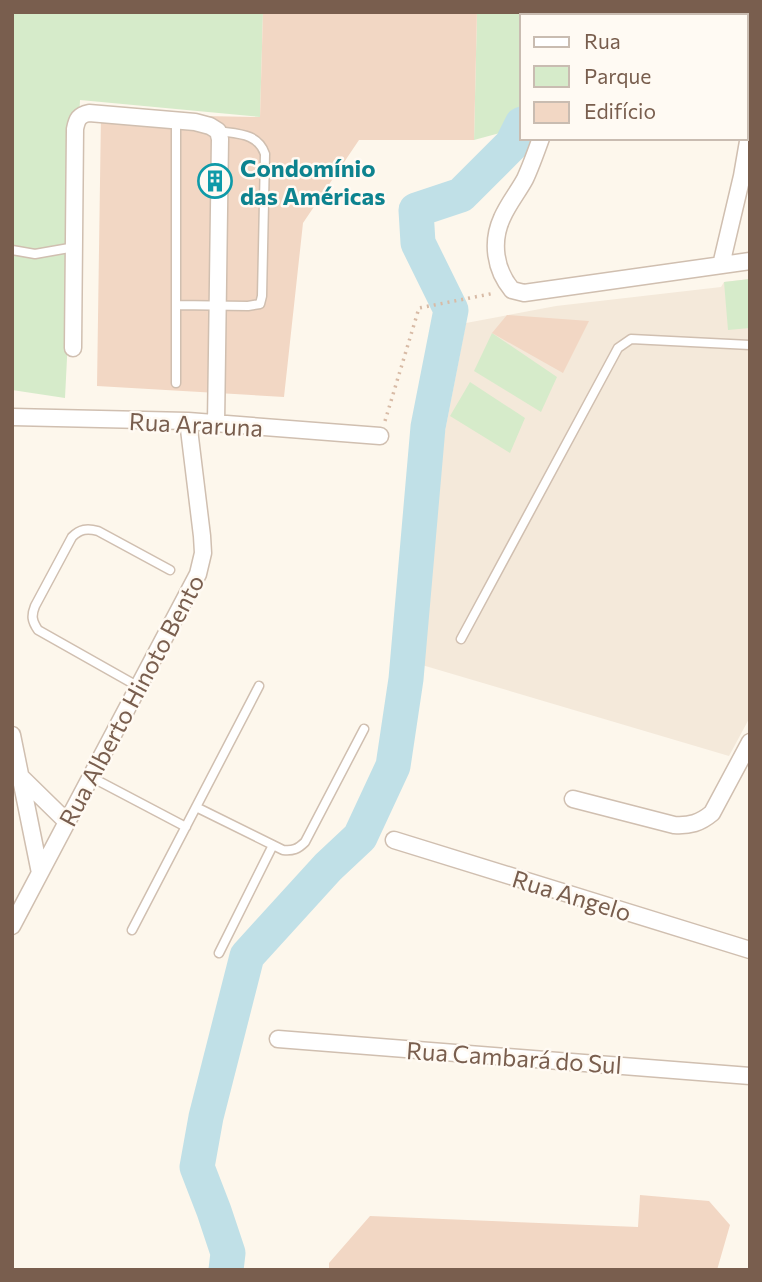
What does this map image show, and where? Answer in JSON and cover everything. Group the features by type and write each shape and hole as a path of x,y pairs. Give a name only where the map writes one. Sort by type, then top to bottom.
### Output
{"street":[{"path":"73,348 77,120 81,115 89,113 210,125 218,131 220,139 216,424"},
{"path":"721,265 750,130"},
{"path":"540,140 525,179 502,218 496,235 496,255 501,273 518,291 750,261"},
{"name":"Rua Araruna","path":"12,417 188,421 380,436"},
{"name":"Rua Alberto Hinoto Bento","path":"12,926 202,563 202,536 188,421"},
{"path":"12,734 17,778 40,873"},
{"path":"573,799 674,825 688,826 702,821 712,813 750,742"},
{"path":"17,778 67,822"},
{"name":"Rua Angelo","path":"394,840 750,950"},
{"name":"Rua Cambará do Sul","path":"278,1039 750,1076"}],"lane":[{"path":"176,120 176,383"},
{"path":"176,305 248,306 260,304 262,296 265,155 262,145 254,138 218,131"},
{"path":"12,250 35,254 75,247"},
{"path":"461,639 618,348 631,340 750,345"},
{"path":"139,687 38,630 33,623 32,614 72,537 78,531 98,531 170,570"},
{"path":"132,930 259,686"},
{"path":"196,807 283,850 299,848 305,842 364,729"},
{"path":"91,777 186,827"},
{"path":"219,953 273,845"}],"path":[{"path":"380,436 419,308 518,291"}],"shaded area":[{"path":"750,279 750,717 729,756 422,665 439,462 466,323 556,306 721,287 724,282"}],"green space":[{"path":"12,12 263,12 260,117 80,100 65,398 12,390"},
{"path":"477,12 564,12 520,14 520,128 474,140"},
{"path":"750,279 750,328 728,330 724,282"},
{"path":"492,333 557,377 541,412 474,371"},
{"path":"470,382 525,418 510,453 450,416"}],"building":[{"name":"Condomínio das Américas","path":"263,12 477,12 474,140 359,140 303,223 284,397 97,386 101,114 260,117"},
{"path":"507,315 589,321 563,373 492,333"},
{"path":"640,1195 709,1201 730,1225 717,1270 329,1270 329,1263 370,1216 638,1227"}],"waterway":[{"path":"226,1270 228,1253 197,1167 206,1117 247,956 328,867 360,837 393,766 406,679 428,427 451,310 418,243 416,210 461,195 512,144 520,128"}],"place":[{"name":"Condomínio das Américas","path":"215,181"}]}
